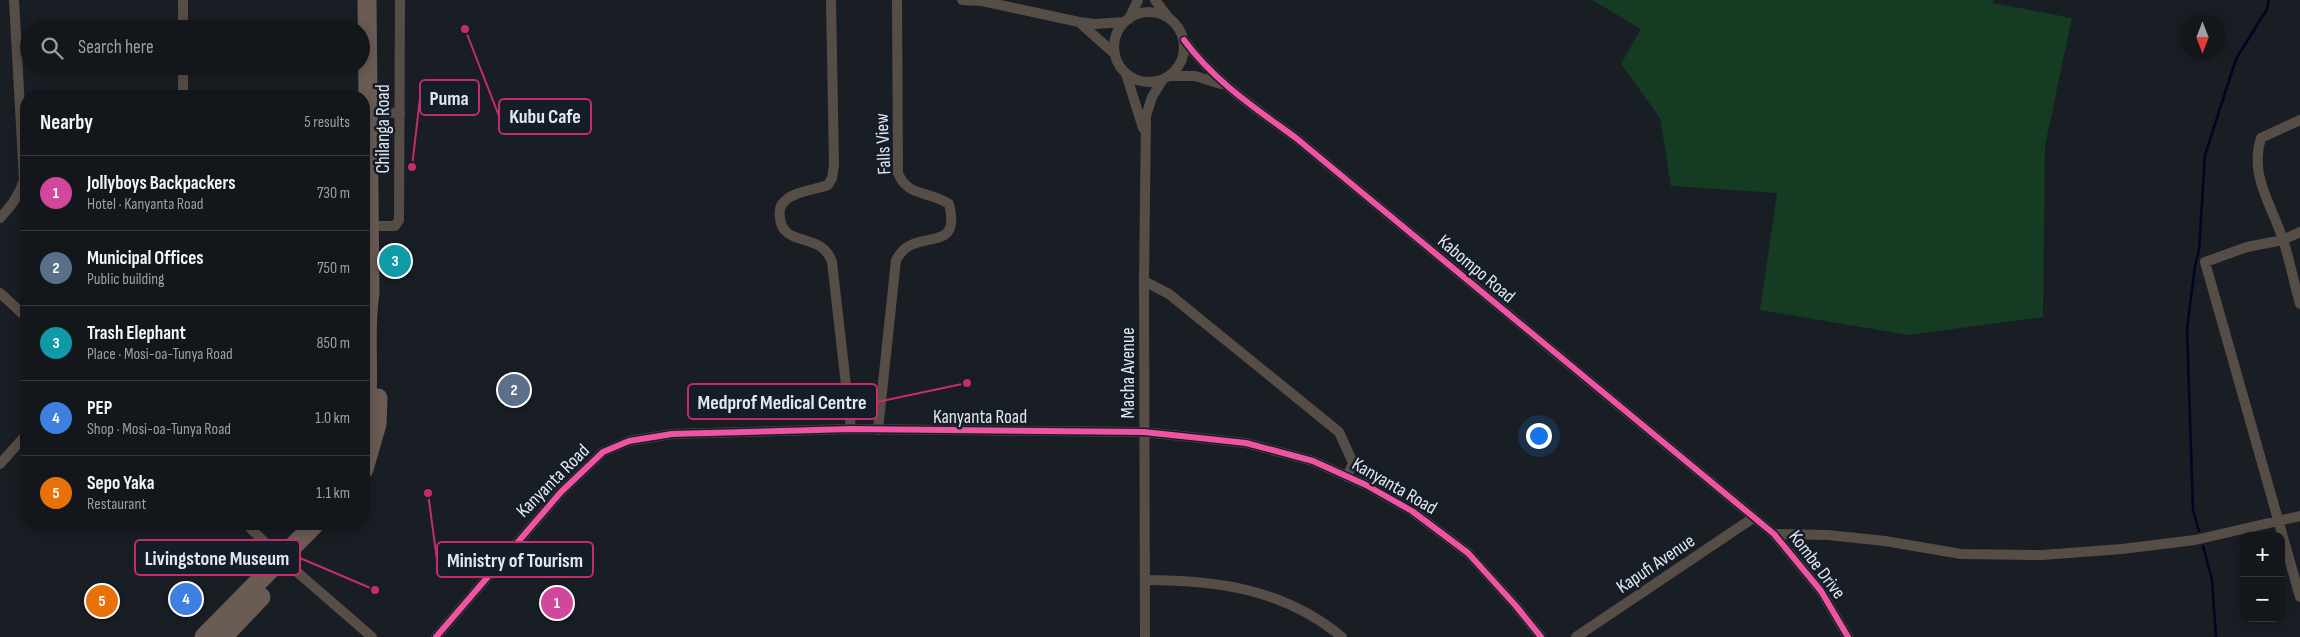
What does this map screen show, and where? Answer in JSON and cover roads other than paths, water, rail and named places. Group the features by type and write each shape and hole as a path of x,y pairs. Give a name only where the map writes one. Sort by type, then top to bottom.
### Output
{"highway":[{"path":"367,0 367,20"},
{"path":"368,75 368,90"},
{"path":"370,325 378,380 377,424 370,448"},
{"path":"224,637 286,563 311,530"},
{"path":"204,637 323,530"}],"street":[{"path":"14,0 20,108"},
{"path":"183,0 183,20"},
{"name":"Chilanga Road","path":"370,226 394,226 399,220 400,0"},
{"path":"831,0 834,165 832,178 828,185 793,196 784,201 779,211 780,222 786,231 795,238 821,246 829,254 832,262 852,429"},
{"name":"Falls View","path":"878,430 896,260 909,245 937,240 945,235 950,228 951,212 949,204 943,200 912,190 902,184 898,173 896,0"},
{"path":"962,0 982,1 1095,24 1127,21 1145,12 1157,13 1168,17"},
{"path":"1138,0 1127,21 1118,32 1114,43 1115,54 1119,65 1126,74 1136,80 1148,83 1166,78 1178,68 1183,58 1184,40 1177,25 1155,0"},
{"path":"1079,22 1115,54"},
{"name":"Kabompo Road","path":"1184,40 1200,62 1224,85 1296,138 1753,518"},
{"name":"Macha Avenue","path":"1126,74 1133,90 1146,138"},
{"path":"183,75 183,90"},
{"name":"Kabompo Road","path":"1166,78 1195,76 1224,85"},
{"name":"Macha Avenue","path":"1145,637 1144,281 1146,116 1152,97 1166,78"},
{"path":"370,112 400,113"},
{"path":"2300,120 2261,138 2257,151 2257,170 2283,240 2300,304"},
{"path":"0,218 20,193"},
{"path":"2300,232 2283,240 2247,247 2205,262 2300,597"},
{"path":"1144,281 1169,294 1339,432 1353,463 1347,477"},
{"path":"0,293 20,311"},
{"name":"Kanyanta Road","path":"436,637 561,492 603,452 629,441 672,434 852,429 1144,432 1246,443 1313,461 1412,511 1468,553 1541,637"},
{"path":"0,464 20,442"},
{"path":"1774,534 1885,541 1961,554 2042,555 2122,549 2195,540 2300,516"},
{"name":"Kombe Drive","path":"1753,518 1774,534 1821,591 1848,637"},
{"name":"Kapufi Avenue","path":"1576,637 1753,518"},
{"path":"252,530 286,563 372,637"},
{"path":"1145,580 1195,580 1248,589 1285,602 1342,637"}],"waterway":[{"path":"2199,531 2193,510 2187,329 2195,266 2199,250 2205,155 2236,59 2267,9 2269,0"},
{"path":"2203,546 2212,580 2216,637"}],"place":[{"name":"Kubu Cafe","path":"465,29"},
{"name":"Puma","path":"412,167"},
{"name":"Trash Elephant","path":"395,261"},
{"name":"Medprof Medical Centre","path":"967,383"},
{"name":"Municipal Offices","path":"514,390"},
{"name":"Ministry of Tourism","path":"428,493"},
{"name":"Livingstone Museum","path":"375,590"},
{"name":"PEP","path":"186,599"},
{"name":"Sepo Yaka","path":"102,601"},
{"name":"Jollyboys Backpackers","path":"557,603"}]}
